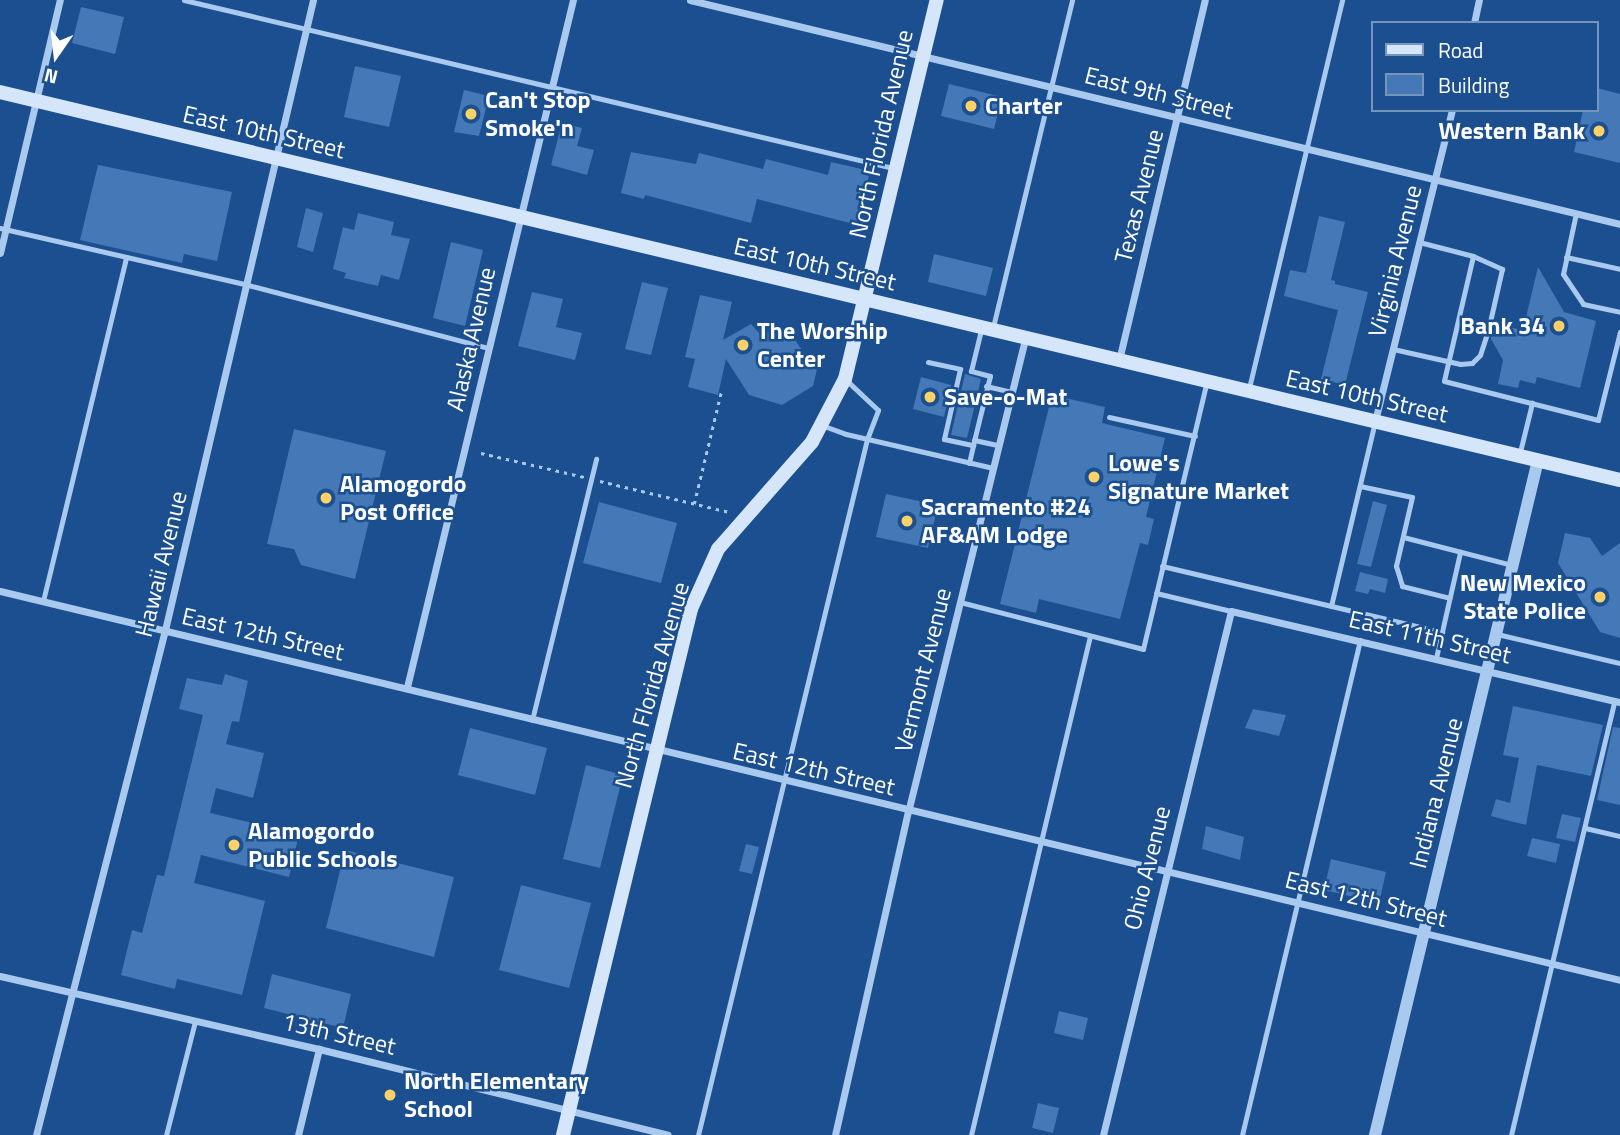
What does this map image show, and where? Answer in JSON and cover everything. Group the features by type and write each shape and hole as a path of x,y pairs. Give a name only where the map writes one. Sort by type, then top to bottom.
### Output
{"main road":[{"name":"North Florida Avenue","path":"564,1135 691,609 718,549 812,442 845,379 937,0"},
{"name":"East 10th Street","path":"0,92 1620,480"}],"street":[{"path":"0,253 3,229 60,0"},
{"name":"Hawaii Avenue","path":"36,1135 165,630 313,0"},
{"name":"Alaska Avenue","path":"407,687 573,0"},
{"name":"East 9th Street","path":"690,0 1620,224"},
{"name":"Texas Avenue","path":"1119,360 1205,0"},
{"path":"1474,21 1479,0"},
{"name":"Virginia Avenue","path":"1376,421 1451,112"},
{"name":"Vermont Avenue","path":"835,1135 908,811 1025,337"},
{"name":"Indiana Avenue","path":"1375,1135 1538,460"},
{"name":"East 12th Street","path":"0,591 407,687 655,751 1166,870 1620,980"},
{"name":"East 11th Street","path":"1231,611 1617,702"},
{"name":"Ohio Avenue","path":"1103,1135 1231,611"},
{"name":"13th Street","path":"0,976 319,1049 668,1135"},
{"path":"298,1135 319,1049"}],"lane":[{"path":"184,0 896,169"},
{"path":"971,371 987,328 1053,87 1072,0"},
{"path":"1248,391 1342,0"},
{"path":"1576,213 1563,274 1583,304 1620,312"},
{"path":"3,229 248,285 488,348"},
{"path":"1419,242 1473,256 1502,269 1490,322"},
{"path":"1473,256 1444,381 1598,420 1620,332"},
{"path":"43,601 126,257"},
{"path":"1566,257 1620,269"},
{"path":"1393,349 1448,361 1472,363 1480,355 1487,332"},
{"path":"928,362 990,376 977,411 969,463"},
{"path":"940,456 955,406 960,369"},
{"path":"698,1135 786,782 867,439 878,410 845,379"},
{"path":"960,602 1143,649 1206,381"},
{"path":"986,386 1011,392"},
{"path":"1519,456 1532,403"},
{"path":"1109,417 1195,436"},
{"path":"1331,606 1376,421"},
{"path":"821,425 867,439 993,468"},
{"path":"944,439 998,445"},
{"path":"532,720 596,458"},
{"path":"1360,486 1412,497 1396,566 1402,586 1450,597"},
{"path":"1403,537 1513,565"},
{"path":"1436,658 1460,552"},
{"path":"1162,566 1442,632"},
{"path":"1156,593 1231,611"},
{"path":"1496,634 1620,663"},
{"path":"971,1135 1090,636"},
{"path":"1242,1135 1360,640"},
{"path":"1511,1135 1617,702"},
{"path":"1585,828 1620,836"},
{"path":"166,1135 195,1021"}],"path":[{"path":"694,504 721,393"},
{"path":"481,453 729,512"}],"building":[{"path":"81,7 124,17 115,54 72,43"},
{"path":"355,66 401,76 389,127 344,117"},
{"name":"Charter","path":"949,84 1002,97 994,129 941,116"},
{"name":"Western Bank","path":"1599,89 1620,94 1620,163 1574,152 1583,112 1599,112"},
{"name":"Can't Stop Smoke'n","path":"464,90 489,96 479,136 454,132"},
{"path":"562,123 582,128 577,146 594,150 587,175 551,165"},
{"path":"631,152 696,164 699,153 763,169 766,159 828,175 831,162 870,171 857,225 757,199 751,223 645,195 644,199 621,193"},
{"path":"98,165 232,192 217,261 184,254 182,263 80,240"},
{"path":"306,208 323,213 313,252 297,247"},
{"path":"358,213 394,222 391,235 410,239 399,280 381,275 378,286 344,278 346,273 333,269 343,227 354,230"},
{"path":"1319,216 1345,222 1331,280 1335,281 1335,284 1368,292 1345,385 1321,379 1338,310 1284,296 1290,270 1306,273"},
{"path":"451,242 483,250 465,326 433,318"},
{"path":"934,254 993,268 986,296 928,282"},
{"name":"Bank 34","path":"1538,267 1564,312 1596,321 1580,388 1537,377 1535,384 1520,380 1518,388 1498,384 1503,360 1491,339 1491,330 1485,328 1480,320 1488,327 1495,324 1523,330"},
{"path":"642,282 668,288 651,355 625,349"},
{"path":"532,292 563,299 556,327 582,333 575,360 518,346"},
{"name":"The Worship Center","path":"700,295 732,302 723,340 751,324 762,336 771,330 793,337 804,353 820,357 813,386 782,405 749,395 726,359 718,395 688,387 695,359 685,357"},
{"name":"Save-o-Mat","path":"965,374 981,379 967,438 951,435"},
{"name":"Save-o-Mat","path":"921,377 951,385 944,417 913,409"},
{"name":"Lowe's Signature Market","path":"1052,395 1105,407 1102,423 1165,438 1146,517 1154,519 1148,545 1140,543 1120,619 1039,599 1036,613 1000,604"},
{"name":"Alamogordo Post Office","path":"294,429 386,451 355,579 301,565 294,549 267,544"},
{"name":"Sacramento #24 AF&AM Lodge","path":"886,494 938,505 928,548 876,537"},
{"path":"1373,501 1387,505 1371,567 1357,564"},
{"path":"599,502 677,523 661,583 583,563"},
{"name":"New Mexico State Police","path":"1565,533 1590,538 1602,556 1620,543 1620,638 1600,632 1558,563"},
{"path":"1360,572 1388,579 1385,593 1370,589 1368,594 1355,591"},
{"name":"Alamogordo Public Schools","path":"225,674 248,681 239,722 232,721 226,744 264,753 253,798 216,788 210,813 299,834 289,877 201,855 194,883 265,901 242,995 177,979 175,989 121,975 132,930 142,933 157,875 164,876 203,715 179,709 187,678 222,685"},
{"path":"1513,706 1603,725 1591,776 1537,765 1526,825 1491,816 1496,799 1510,803 1519,758 1503,755"},
{"path":"1253,709 1286,715 1279,736 1245,728"},
{"path":"1613,727 1620,728 1620,805 1597,800"},
{"path":"470,728 547,748 535,795 458,775"},
{"path":"586,765 623,775 600,868 563,859"},
{"path":"1562,814 1581,818 1575,842 1556,838"},
{"path":"1206,826 1244,837 1240,860 1202,849"},
{"path":"1532,838 1560,844 1556,863 1527,856"},
{"path":"746,844 759,847 752,874 739,871"},
{"path":"345,850 454,877 434,957 326,928"},
{"path":"1331,859 1386,872 1379,903 1324,890"},
{"path":"521,885 591,903 569,988 499,970"},
{"path":"272,974 351,994 343,1028 264,1008"},
{"path":"1059,1011 1088,1018 1083,1040 1054,1033"},
{"path":"1038,1103 1059,1108 1053,1133 1032,1128"}],"place":[{"name":"Charter","path":"971,106"},
{"name":"Can't Stop Smoke'n","path":"471,114"},
{"name":"Western Bank","path":"1599,131"},
{"name":"Bank 34","path":"1559,326"},
{"name":"The Worship Center","path":"743,345"},
{"name":"Save-o-Mat","path":"930,397"},
{"name":"Lowe's Signature Market","path":"1094,477"},
{"name":"Alamogordo Post Office","path":"326,498"},
{"name":"Sacramento #24 AF&AM Lodge","path":"907,521"},
{"name":"New Mexico State Police","path":"1600,597"},
{"name":"Alamogordo Public Schools","path":"234,845"},
{"name":"North Elementary School","path":"390,1095"}]}
